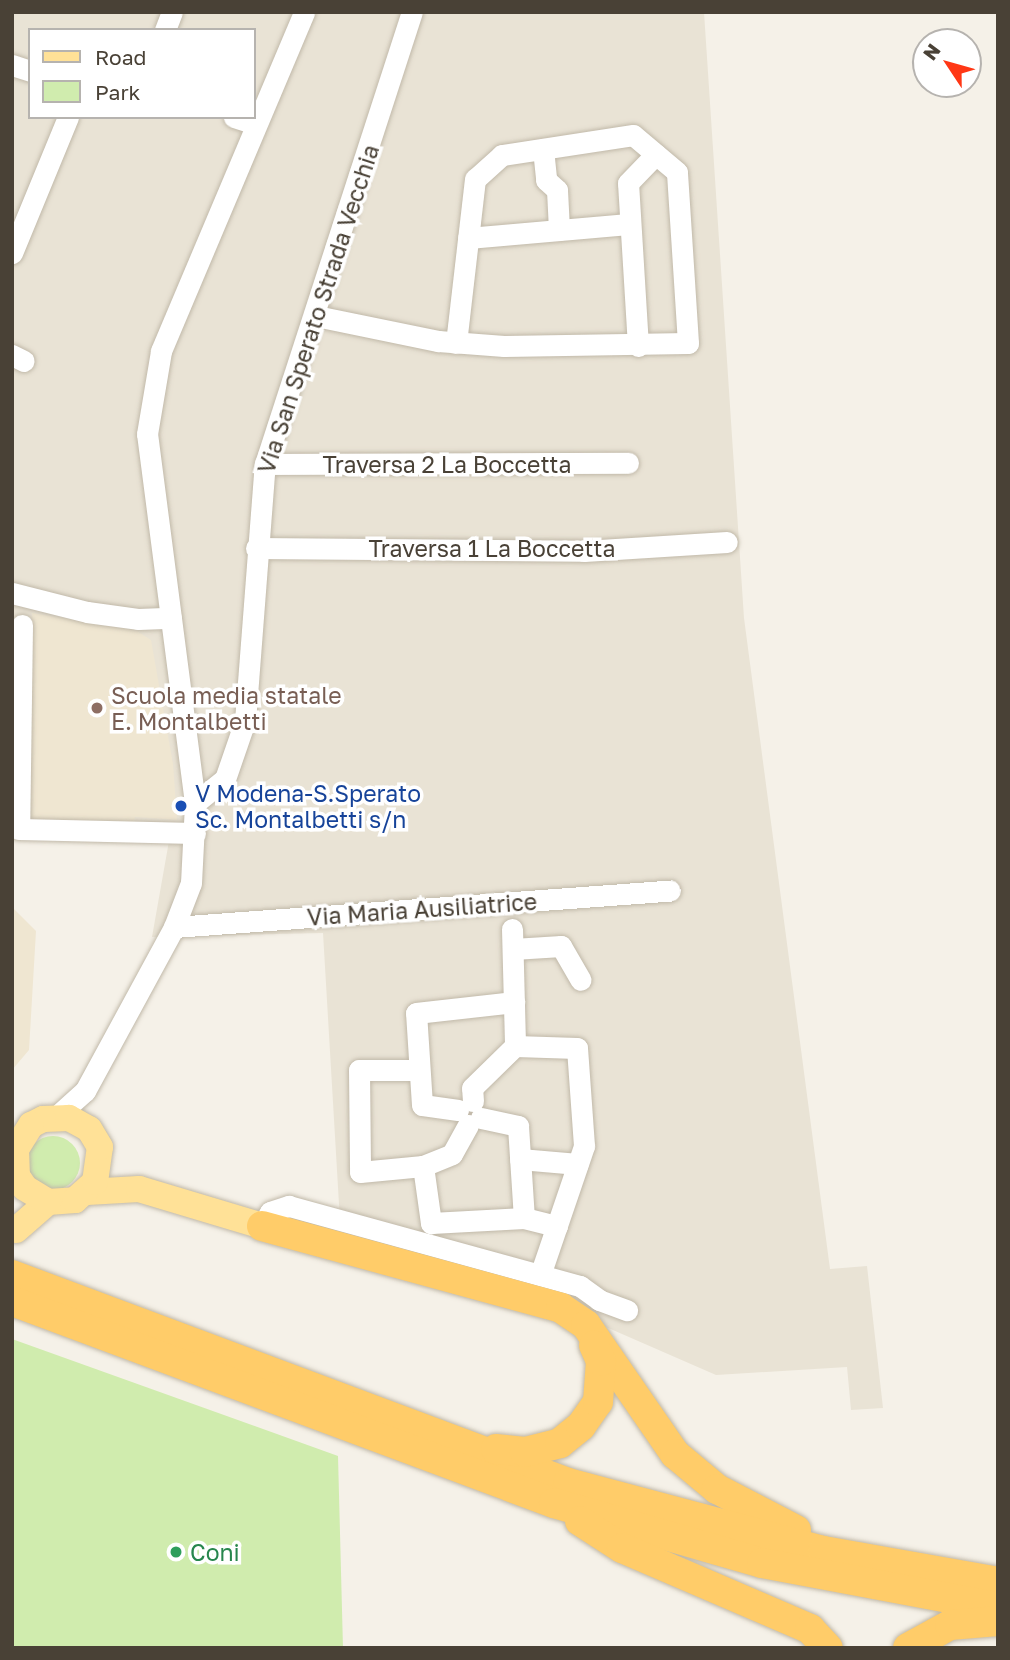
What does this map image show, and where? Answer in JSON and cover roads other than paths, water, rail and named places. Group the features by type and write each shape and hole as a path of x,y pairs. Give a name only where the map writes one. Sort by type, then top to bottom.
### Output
{"highway":[{"path":"262,1226 534,1298 561,1308 586,1325 675,1454 718,1489 769,1520 806,1534 824,1551"},
{"path":"12,1275 462,1446 667,1513 824,1551 998,1582"},
{"path":"12,1301 554,1503 762,1563 998,1606"},
{"path":"462,1446 525,1452 561,1443 582,1426 598,1402 601,1384 601,1360 586,1325"},
{"path":"554,1503 622,1548 810,1629 828,1648"},
{"path":"908,1648 950,1625 998,1621"}],"main road":[{"path":"14,1233 18,1189 15,1163 17,1138 43,1119 57,1116 89,1129 102,1157 116,1174 139,1189 262,1226"},
{"path":"87,1192 96,1182 102,1157"},
{"path":"18,1189 48,1202 62,1203 87,1192 139,1189"},
{"path":"14,1233 48,1202"}],"street":[{"path":"57,1116 85,1091 174,927 191,883 195,803 147,434 161,351 304,12"},
{"name":"Via San Sperato Strada Vecchia","path":"195,803 225,779 245,721 265,464 316,316 412,12"},
{"path":"12,253 20,213 67,119"},
{"path":"240,119 255,124"},
{"path":"316,316 456,343 638,346 688,343 677,172 633,135 502,155 475,179 456,343"},
{"path":"543,149 546,180 557,190 559,230"},
{"path":"638,346 628,224 628,183 656,155"},
{"path":"468,238 628,224"},
{"name":"Traversa 2 La Boccetta","path":"265,464 628,463"},
{"name":"Traversa 1 La Boccetta","path":"257,548 584,551 727,542"},
{"path":"12,593 87,612 138,620 171,618"},
{"path":"22,625 19,829 195,833"},
{"name":"Via Maria Ausiliatrice","path":"174,927 670,891"},
{"path":"515,1046 512,939 561,946 582,980"},
{"path":"514,1002 416,1013 417,1070 422,1105 518,1126 524,1218"},
{"path":"417,1070 359,1070 360,1172 423,1166 452,1154 470,1114 472,1088 515,1046 577,1048 584,1146 540,1275"},
{"path":"85,1091 89,1129"},
{"path":"520,1159 578,1164"},
{"path":"423,1166 431,1223 524,1218 557,1226"},
{"path":"262,1226 270,1212 289,1206 580,1286 599,1300 627,1310"}],"place":[{"name":"Scuola media statale E. Montalbetti","path":"97,708"},
{"name":"V Modena-S.Sperato Sc. Montalbetti s/n","path":"181,806"},
{"name":"Coni","path":"176,1552"}]}
